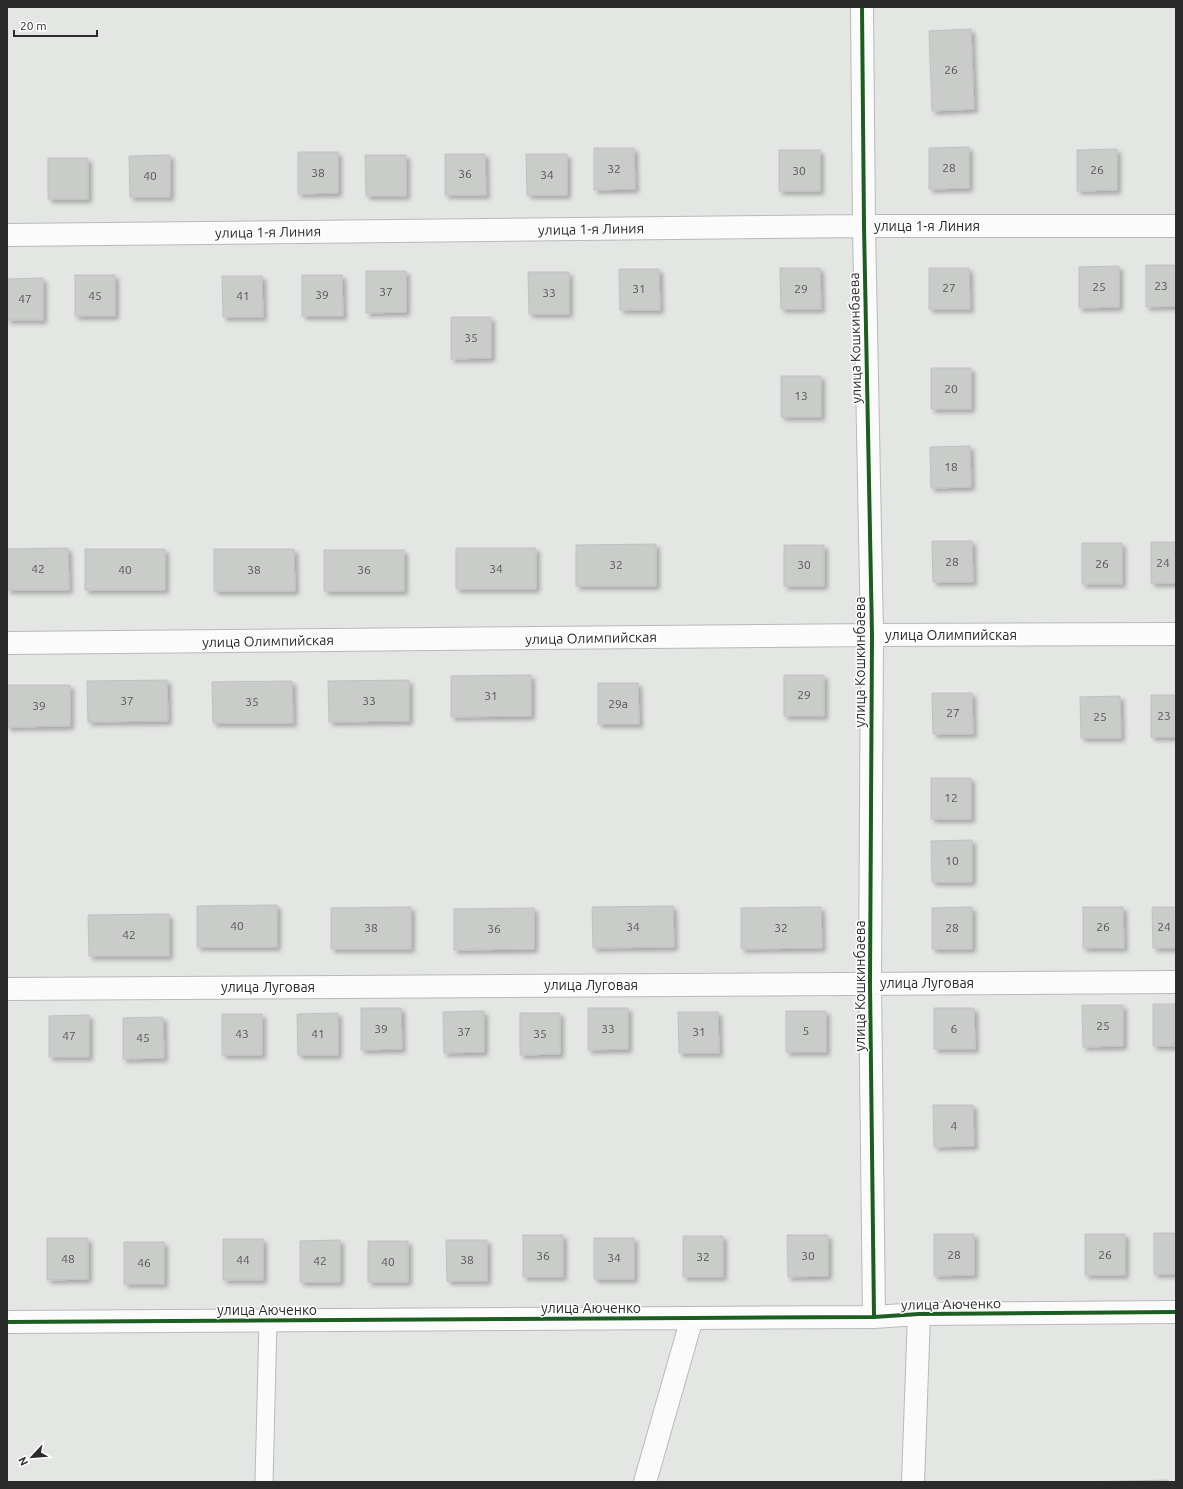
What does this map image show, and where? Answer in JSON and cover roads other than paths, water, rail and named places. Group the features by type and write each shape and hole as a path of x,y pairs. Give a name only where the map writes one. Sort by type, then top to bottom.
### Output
{"street":[{"name":"улица Кошкинбаева","path":"862,7 864,226 872,635 870,983 874,1317"},
{"name":"улица 1-я Линия","path":"7,235 864,226 1176,226"},
{"name":"улица Олимпийская","path":"7,643 872,635 1176,634"},
{"name":"улица Луговая","path":"7,989 1176,982"},
{"name":"улица Аюченко","path":"7,1322 874,1317 919,1314 1176,1312"},
{"path":"913,1482 919,1314"},
{"path":"645,1482 692,1318"}],"lane":[{"path":"264,1482 268,1321"}]}
